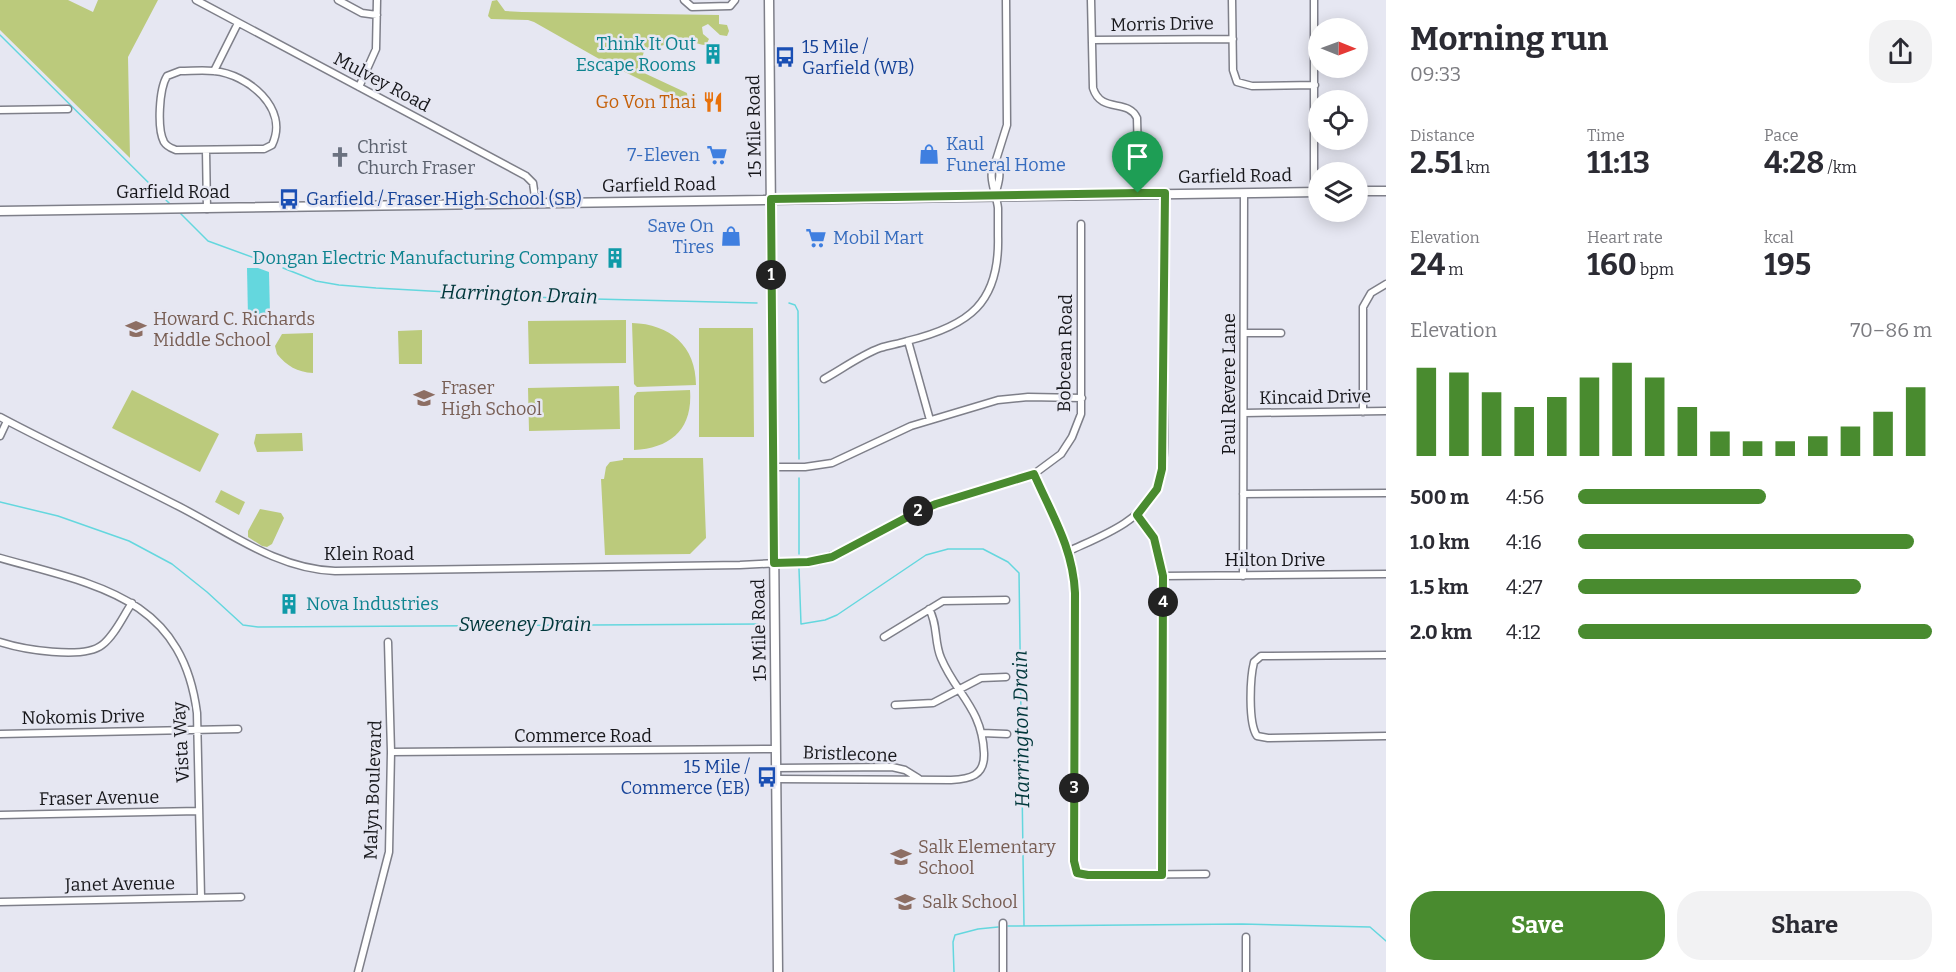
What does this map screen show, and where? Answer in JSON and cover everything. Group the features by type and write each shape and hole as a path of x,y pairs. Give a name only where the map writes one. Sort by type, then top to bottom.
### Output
{"main road":[{"name":"15 Mile Road","path":"769,0 778,972"},
{"path":"1368,191 1386,191"},
{"name":"Garfield Road","path":"0,211 1308,192"}],"street":[{"name":"Mulvey Road","path":"196,0 526,176 533,183 536,204"},
{"path":"339,0 366,14 377,15"},
{"path":"359,87 376,49 377,0"},
{"path":"684,0 692,7 730,6 735,0"},
{"path":"824,379 869,353 952,326 963,320 980,305 987,295 993,282 998,248 998,206 995,195 1000,168 996,160 1006,125 1006,0"},
{"path":"1091,0 1095,94 1108,105 1134,111 1137,118 1138,193"},
{"path":"1232,0 1233,70 1237,82 1252,86 1315,85"},
{"path":"1314,0 1316,162"},
{"path":"214,71 238,23"},
{"name":"Morris Drive","path":"1092,40 1233,39"},
{"path":"214,71 236,77 262,93 273,109 275,136 272,145 264,149 206,150 176,150 167,145 162,136 161,92 164,79 172,72 214,71"},
{"path":"0,110 68,109"},
{"path":"206,150 207,209"},
{"path":"1069,551 1112,531 1137,515 1157,489 1162,469 1165,193"},
{"name":"Paul Revere Lane","path":"1243,576 1244,193"},
{"name":"Bobcean Road","path":"774,563 808,562 832,557 926,508 1034,474 1054,460 1072,437 1081,414 1082,224"},
{"path":"1363,412 1363,307 1371,293 1386,284"},
{"path":"1244,333 1281,333"},
{"path":"908,341 930,420"},
{"path":"774,467 831,464 897,431 1010,398 1082,398"},
{"name":"Kincaid Drive","path":"1244,413 1386,411"},
{"name":"Klein Road","path":"0,417 198,516 270,555 292,564 316,569 335,571 774,563"},
{"path":"0,436 7,421"},
{"path":"1034,474 1069,551 1073,567 1075,593 1074,861 1077,873 1088,875 1206,874"},
{"path":"1243,494 1386,493"},
{"path":"1137,515 1154,538 1163,576 1162,875"},
{"name":"Vista Way","path":"0,558 109,590 132,603 159,626 178,653 195,698 201,897"},
{"name":"Hilton Drive","path":"1163,576 1386,574"},
{"path":"884,637 943,601 952,599 1006,600"},
{"path":"0,642 42,652 96,649 106,641 132,603"},
{"name":"Bristlecone","path":"776,779 965,780 978,774 982,769 984,757 982,733 976,717 940,656 935,622 929,609"},
{"name":"Malyn Boulevard","path":"358,972 389,852 391,752 388,642"},
{"path":"1386,655 1266,655 1257,658 1253,667 1252,707 1252,726 1257,736 1268,738 1386,736"},
{"path":"895,705 933,703 981,678 1006,677"},
{"name":"Nokomis Drive","path":"0,734 238,729"},
{"path":"982,733 1007,734"},
{"name":"Commerce Road","path":"391,752 776,749"},
{"name":"Bristlecone","path":"776,768 896,768 905,770 921,780"},
{"name":"Fraser Avenue","path":"0,815 199,811"},
{"name":"Janet Avenue","path":"0,902 241,897"},
{"path":"1003,923 1003,972"},
{"path":"1246,937 1246,972"}],"green space":[{"path":"0,0 68,0 93,12 98,0 158,0 128,57 130,158 0,30"},
{"path":"497,0 505,11 719,15 719,24 727,25 729,31 727,36 720,35 708,24 702,27 703,34 709,39 706,45 679,38 644,51 640,67 644,73 687,93 688,102 685,102 601,60 534,22 491,19 488,16 492,1"},
{"path":"626,320 626,363 529,364 528,321"},
{"path":"632,323 658,328 678,340 691,359 696,385 637,387 634,384"},
{"path":"699,328 753,328 754,437 699,437"},
{"path":"422,330 422,364 399,364 398,331"},
{"path":"313,333 313,373 293,368 277,354 275,346 282,334"},
{"path":"619,386 620,429 529,431 528,388"},
{"path":"132,390 219,434 200,472 112,428"},
{"path":"690,390 688,416 677,434 659,445 634,450 634,396 637,392"},
{"path":"302,433 303,451 257,452 254,443 256,434"},
{"path":"623,458 703,458 706,538 690,554 605,555 601,479 604,479 606,467 610,462 623,460"},
{"path":"221,490 245,502 239,515 215,502"},
{"path":"260,509 281,513 284,518 272,544 267,547 248,537 248,531"}],"water":[{"path":"247,268 258,268 269,272 270,315 260,321 248,317"}],"waterway":[{"name":"Harrington Drain","path":"0,35 170,204"},
{"name":"Harrington Drain","path":"181,214 208,241 271,264"},
{"name":"Harrington Drain","path":"283,268 316,281 376,288 554,298 757,303"},
{"name":"Harrington Drain","path":"789,303 795,305 798,311 799,459"},
{"name":"Harrington Drain","path":"799,478 799,554"},
{"name":"Sweeney Drain","path":"0,502 58,516 129,541 172,564 243,625 258,627 761,624"},
{"name":"Harrington Drain","path":"799,569 801,624 825,620 837,615 926,555 948,549 983,549 1008,562 1019,573 1024,925"},
{"name":"Harrington Drain","path":"1008,926 1242,924 1370,927 1386,941"},
{"path":"954,972 953,942 955,935 998,927"}],"place":[{"name":"Think It Out Escape Rooms","path":"713,54"},
{"name":"15 Mile / Garfield (WB)","path":"785,57"},
{"name":"Go Von Thai","path":"713,102"},
{"name":"Kaul Funeral Home","path":"929,154"},
{"name":"7-Eleven","path":"717,155"},
{"name":"Christ Church Fraser","path":"340,157"},
{"name":"Garfield / Fraser High School (SB)","path":"289,199"},
{"name":"Save On Tires","path":"731,236"},
{"name":"Mobil Mart","path":"816,238"},
{"name":"Dongan Electric Manufacturing Company","path":"615,258"},
{"name":"Howard C. Richards Middle School","path":"136,329"},
{"name":"Fraser High School","path":"424,398"},
{"name":"Nova Industries","path":"289,604"},
{"name":"15 Mile / Commerce (EB)","path":"767,777"},
{"name":"Salk Elementary School","path":"901,857"},
{"name":"Salk School","path":"905,902"}],"route":[{"path":"1138,193 1165,193 1162,469 1157,489 1137,515 1154,538 1163,576 1162,875 1088,875 1077,873 1074,867 1075,593 1073,567 1069,551 1034,474 936,504 832,557 819,561 774,563 771,199 1138,193"}]}
